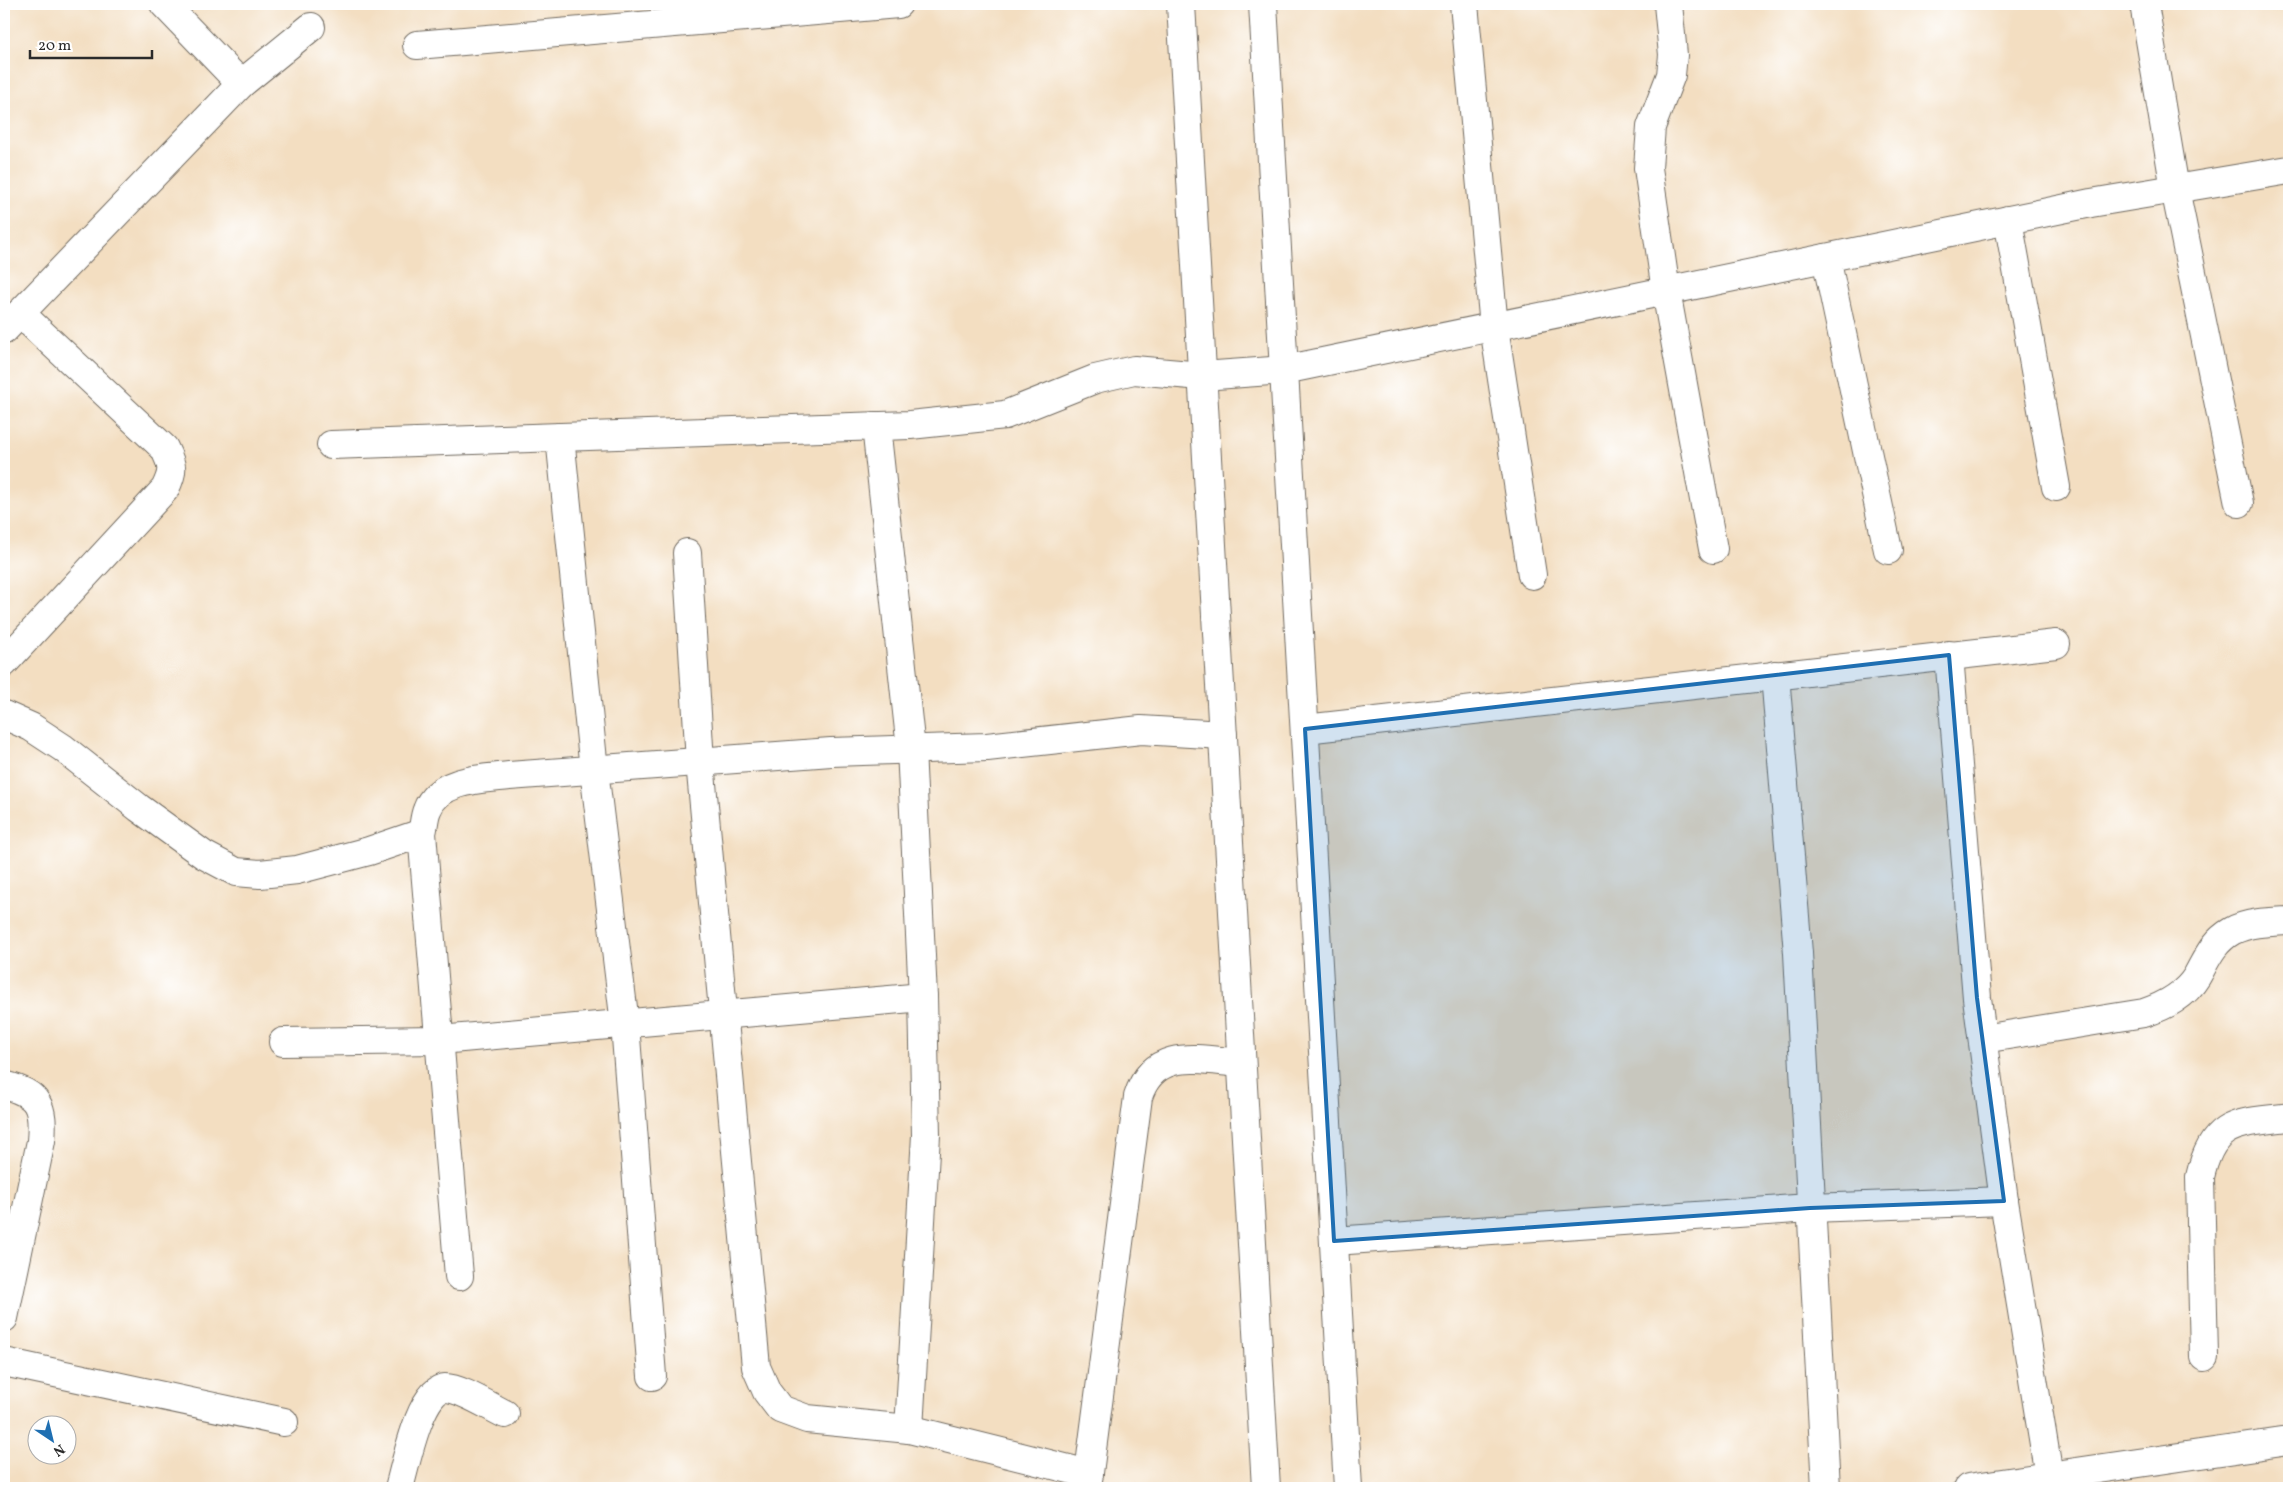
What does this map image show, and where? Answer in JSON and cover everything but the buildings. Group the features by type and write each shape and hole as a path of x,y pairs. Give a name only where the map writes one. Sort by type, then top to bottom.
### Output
{"street":[{"path":"164,4 241,84"},
{"path":"417,45 898,4"},
{"path":"1181,4 1266,1488"},
{"path":"1264,4 1348,1488"},
{"path":"1464,4 1494,327 1532,575"},
{"path":"1668,4 1673,55 1671,75 1651,126 1648,168 1666,291 1713,549"},
{"path":"2144,4 2175,189 2239,503"},
{"path":"4,663 165,489 170,479 172,465 164,448 12,322 241,84 311,27"},
{"path":"331,445 910,425 1005,415 1095,378 1134,370 1202,376 1284,370 2091,203 2289,170"},
{"path":"2008,220 2056,487"},
{"path":"1826,258 1888,550"},
{"path":"876,426 911,749 923,997 926,1135 909,1429"},
{"path":"560,437 594,770 625,1024 652,1376"},
{"path":"687,553 700,762 756,1367 767,1392 780,1409 807,1419 909,1429 1088,1481 1138,1097 1143,1082 1160,1065 1177,1059 1242,1063"},
{"path":"1305,730 2056,644"},
{"path":"1948,655 1976,989 1982,1038 2004,1201 2049,1476"},
{"path":"1775,675 1798,953 1826,1488"},
{"path":"4,716 31,727 63,748 139,808 204,855 236,872 260,874 297,870 369,851 422,833"},
{"path":"459,1276 422,833 427,809 438,796 452,786 471,781 509,776 831,752 987,748 1141,730 1222,735"},
{"path":"1982,1038 2144,1013 2163,1006 2176,998 2189,986 2196,977 2209,950 2233,930 2254,924 2289,921"},
{"path":"283,1042 440,1040 923,997"},
{"path":"4,1085 20,1089 34,1097 41,1108 42,1125 41,1141 4,1318"},
{"path":"2204,1357 2200,1177 2204,1158 2222,1131 2236,1124 2289,1117"},
{"path":"1334,1241 1810,1208 2004,1201"},
{"path":"4,1362 284,1422"},
{"path":"399,1488 421,1412 436,1392 445,1388 460,1392 505,1414"},
{"path":"1968,1488 2289,1440"}],"highlighted area":[{"path":"1949,655 1977,998 2004,1201 1810,1208 1334,1241 1305,729"}]}
